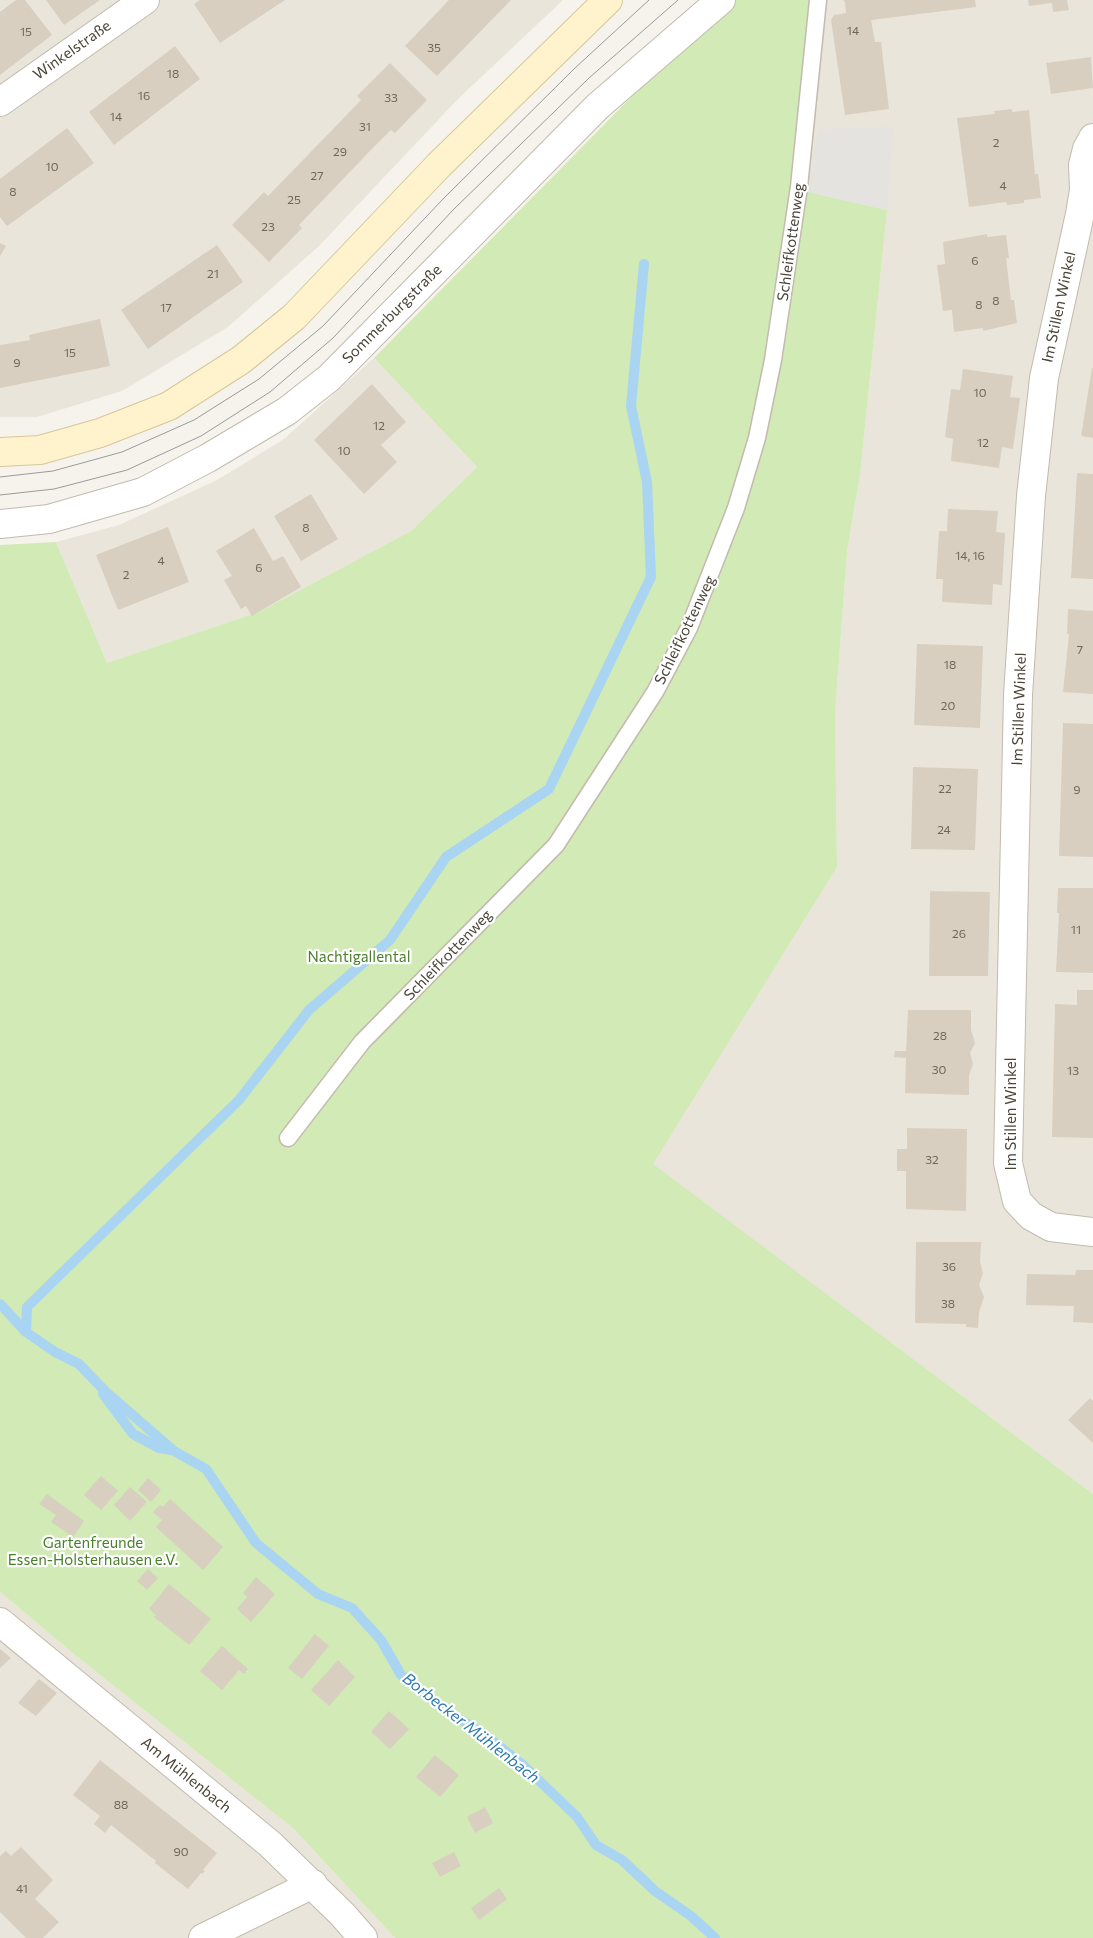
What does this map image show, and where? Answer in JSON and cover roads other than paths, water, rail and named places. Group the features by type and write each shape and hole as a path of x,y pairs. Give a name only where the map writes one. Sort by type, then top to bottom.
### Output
{"street":[{"name":"Winkelstraße","path":"0,102 146,0"},
{"path":"0,452 40,450 100,433 169,406 241,360 294,317 438,165 608,0"},
{"name":"Sommerburgstraße","path":"0,524 49,519 143,492 208,458 286,410 329,378 598,106 720,0"},
{"name":"Im Stillen Winkel","path":"1093,138 1087,149 1080,214 1044,378 1030,496 1018,696 1008,1163 1017,1201 1031,1216 1051,1227 1093,1232"},
{"name":"Am Mühlenbach","path":"0,1622 270,1844 313,1884 363,1938"},
{"path":"203,1938 313,1884"}],"lane":[{"name":"Schleifkottenweg","path":"288,1138 362,1042 556,845 655,692 689,628 736,508 757,438 772,369 799,187 818,0"}],"waterway":[{"path":"26,1332 27,1307 239,1100 309,1010 390,940 446,857 549,789 651,577 647,482 631,406 644,264"},
{"name":"Borbecker Mühlenbach","path":"0,1304 26,1332 55,1352 79,1364 106,1392 174,1451 206,1469 256,1543 318,1594 352,1608 381,1640 401,1675 442,1708 484,1734 524,1766 577,1817 596,1845 622,1860 655,1891 691,1916 715,1938"},
{"name":"Borbecker Mühlenbach","path":"103,1394 133,1434 159,1448 172,1450"}],"tram line":[{"path":"0,477 53,471 122,452 194,420 259,379 323,326 443,199 575,68 649,0"},
{"path":"0,495 54,489 127,470 201,436 270,392 333,338 454,209 589,78 678,0"}],"park label":[{"name":"Nachtigallental","path":"359,957"},
{"name":"Gartenfreunde Essen-Holsterhausen e.V.","path":"93,1552"}]}
